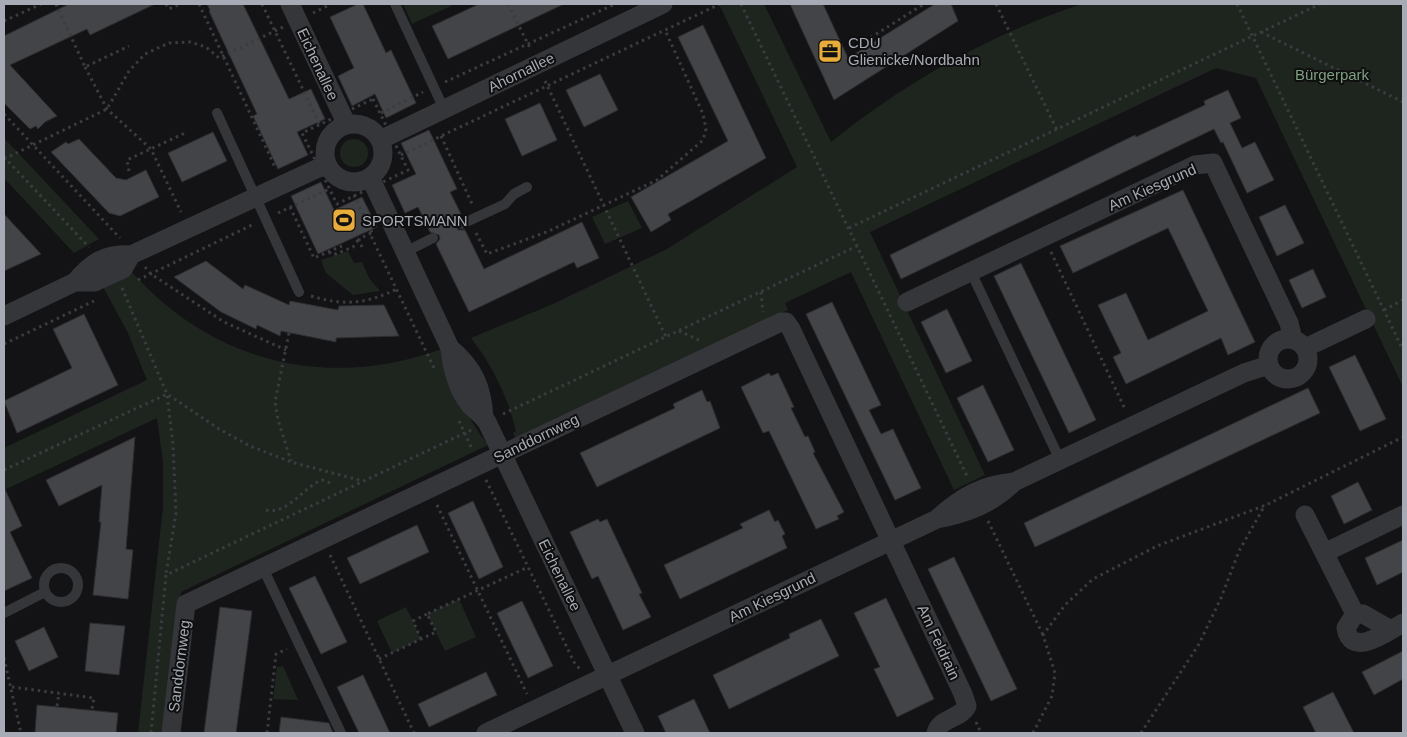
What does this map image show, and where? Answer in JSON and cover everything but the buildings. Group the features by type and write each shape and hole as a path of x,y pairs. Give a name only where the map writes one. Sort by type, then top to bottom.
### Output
{"street":[{"name":"Ahornallee","path":"380,140 663,4"},
{"name":"Eichenallee","path":"294,12 347,125"},
{"path":"347,125 366,127 374,132 380,140 383,150 382,160 370,177 358,182 345,181 334,174 327,164 325,152 328,140 336,130 347,125"},
{"name":"Am Kiesgrund","path":"486,733 891,540 937,519 961,514 982,506 1001,495 1014,482 1244,372 1269,365 1274,373 1282,378 1292,378 1300,374 1306,367 1308,357 1299,344 1213,162 1195,165 907,302"},
{"path":"4,316 75,282 95,282 123,269 133,254 327,164"},
{"name":"Eichenallee","path":"370,177 450,348 452,368 459,386 469,404 485,420 636,733"},
{"path":"1269,365 1268,354 1273,345 1282,339 1299,344 1366,319"},
{"name":"Sanddornweg","path":"171,733 186,604 720,349 769,327 786,322 891,540"},
{"path":"1305,514 1355,614"},
{"path":"1324,553 1403,515"},
{"name":"Am Feldrain","path":"891,540 967,706 965,711 937,728 936,733"},
{"path":"1355,614 1346,628 1347,636 1358,644 1366,642 1397,626"},
{"path":"1355,614 1363,614 1397,626"}],"lane":[{"path":"395,4 444,109"},
{"path":"217,113 299,292"},
{"path":"470,220 505,204 514,194 527,187"},
{"path":"404,252 433,238"},
{"path":"971,272 1060,460"},
{"path":"263,568 341,733"},
{"path":"4,613 45,592"}],"path":[{"path":"4,21 41,4"},
{"path":"56,4 107,109 151,149 189,228"},
{"path":"166,4 169,9 180,4"},
{"path":"198,4 283,183 314,258 342,246"},
{"path":"262,4 320,125"},
{"path":"92,250 4,158 107,109 114,93 134,65 145,54 169,43 190,42 206,47 218,58 275,31 294,12 331,4"},
{"path":"508,4 666,337"},
{"path":"356,107 373,98 380,113 615,4"},
{"path":"394,176 408,170 401,155 720,4"},
{"path":"741,4 968,477"},
{"path":"854,48 924,4"},
{"path":"996,4 1057,130"},
{"path":"1237,4 1403,350"},
{"path":"849,228 1320,4"},
{"path":"440,136 470,220 487,254 549,231 604,206 657,180 703,140 706,129 703,114 665,30"},
{"path":"1260,32 1403,102"},
{"path":"85,67 129,46"},
{"path":"415,96 419,104"},
{"path":"4,114 151,274 224,322 286,350"},
{"path":"129,171 127,160 185,132"},
{"path":"136,281 329,189 337,204 354,196 372,233 372,238"},
{"path":"329,252 333,254 353,247 359,239 378,230"},
{"path":"1044,237 1133,426"},
{"path":"359,239 362,247"},
{"path":"166,575 485,420 666,337 843,251 857,246"},
{"path":"113,292 129,284"},
{"path":"122,288 167,394 173,445 176,513 166,575 151,733"},
{"path":"312,296 334,303 368,301 392,292"},
{"path":"4,344 96,300"},
{"path":"1366,319 1403,300"},
{"path":"289,333 276,402 278,420 291,462"},
{"path":"167,394 219,429 250,446 291,462 363,480"},
{"path":"4,470 167,394"},
{"path":"1042,635 1065,605 1093,579 1157,546 1266,504 1403,437"},
{"path":"266,510 273,511 297,499 311,484 322,480 332,484"},
{"path":"429,489 535,710"},
{"path":"1141,733 1199,644 1221,598 1239,551 1266,504"},
{"path":"988,521 1042,635 1055,673 1052,696 1033,733"},
{"path":"322,539 414,733"},
{"path":"421,639 413,621 528,567"},
{"path":"379,659 436,632 427,614"},
{"path":"267,733 276,654 299,644"},
{"path":"4,658 21,733"},
{"path":"12,687 94,698 92,709"},
{"path":"57,706 59,693"}],"green space":[{"path":"403,4 455,4 412,24"},
{"name":"Bürgerpark","path":"719,4 764,4 831,142 889,99 950,62 1015,30 1082,4 1403,4 1403,387 1256,78 1216,68 870,232 985,475 954,490 851,272 785,303 788,310 516,440 513,433 516,431 513,418 504,394 486,359 471,338 553,304 667,249 797,167"},
{"path":"4,138 99,239 74,253 4,178"},
{"path":"354,139 364,143 368,153 364,163 354,167 344,163 340,153 344,143"},
{"path":"628,201 642,228 605,244 592,217"},
{"path":"348,251 354,263 362,262 369,278 380,291 353,295 326,273 321,260"},
{"path":"130,270 162,302 197,327 234,346 273,360 314,367 356,367 399,361 442,349 460,399 488,445 181,592 165,733 138,733 163,507 163,462 157,418 4,490 4,448 147,380 127,331 102,285"},
{"path":"459,599 476,637 445,651 427,614"},
{"path":"406,607 421,639 392,653 377,621"},
{"path":"283,666 298,700 273,699 277,667"}],"place":[{"name":"CDU Glienicke/Nordbahn","path":"830,51"},
{"name":"SPORTSMANN","path":"344,220"}]}
